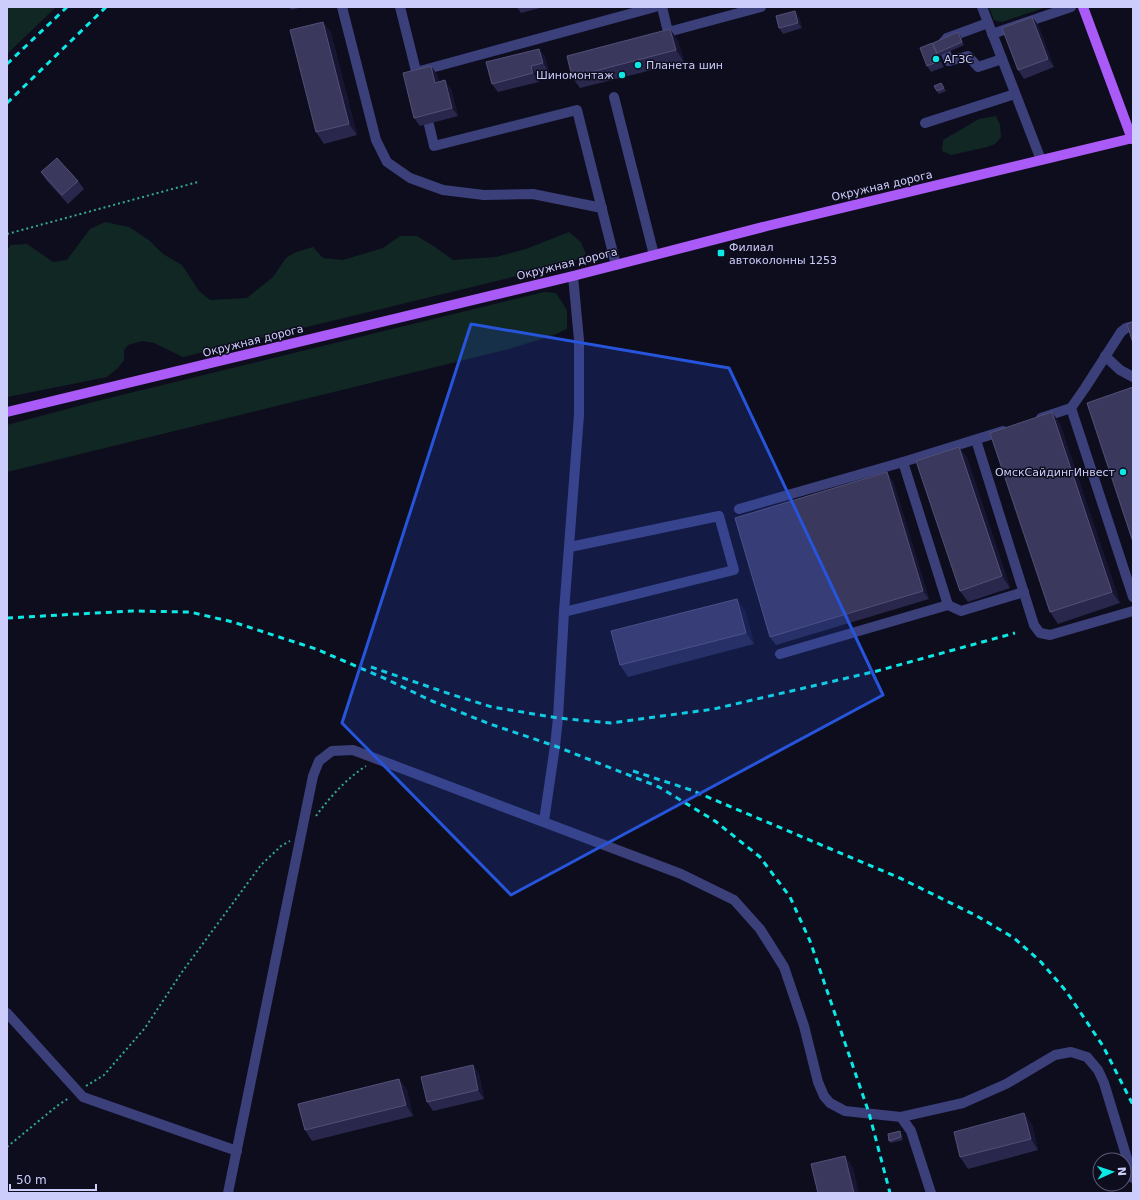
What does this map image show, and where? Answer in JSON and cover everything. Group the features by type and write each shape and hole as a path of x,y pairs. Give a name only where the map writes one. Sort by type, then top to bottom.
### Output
{"main road":[{"path":"1083,7 1133,140"},
{"name":"Окружная дорога","path":"7,412 573,276 767,226 1041,160 1133,140"}],"street":[{"path":"342,7 376,140 387,162 410,178 442,190 484,195 533,194 602,208"},
{"path":"400,7 434,146 577,110 616,265"},
{"path":"416,72 655,7"},
{"path":"662,7 668,32 761,7"},
{"path":"982,7 1041,160"},
{"path":"992,34 1071,7"},
{"path":"988,23 947,38 942,44 949,61 968,56 978,67 1002,58"},
{"path":"925,123 1015,94"},
{"path":"614,97 654,255"},
{"path":"544,821 555,746 579,415 579,340 573,276"},
{"path":"1034,420 1071,408 1121,332 1126,328 1133,326"},
{"path":"1105,356 1120,370 1133,377"},
{"path":"1071,408 1133,597"},
{"path":"739,509 903,462 1012,428"},
{"path":"976,440 1034,625 1040,634 1050,636 1133,611"},
{"path":"903,462 948,605"},
{"path":"564,612 734,570 719,516 570,547"},
{"path":"780,654 948,605 961,611 967,610 1024,592"},
{"path":"228,1193 313,776 319,760 332,751 353,750 681,874 734,900 760,929 784,967 804,1026 818,1082 824,1096 830,1103 845,1111 902,1117 963,1103 1006,1084 1055,1055 1071,1052 1087,1057 1098,1070 1104,1083 1133,1178"},
{"path":"7,1014 83,1098 237,1151"},
{"path":"902,1117 911,1131 931,1193"}],"path":[{"path":"7,234 198,182"},
{"path":"315,818 328,800 354,774 369,764 384,762"},
{"path":"7,1147 57,1106 104,1075 145,1028 182,972 261,865 281,846 301,834"}],"highlighted area":[{"path":"471,324 729,368 883,695 511,895 342,723"}],"green space":[{"path":"7,7 56,7 7,54"},
{"path":"989,7 1046,7 1002,22 994,20"},
{"path":"996,116 1000,125 1001,137 995,144 951,155 942,151 943,140 979,119"},
{"path":"105,222 129,227 150,241 163,254 182,265 199,291 210,300 247,298 273,277 286,258 296,252 313,247 323,258 343,260 383,248 400,236 417,236 453,260 496,257 526,249 569,232 581,242 586,254 571,263 183,357 154,343 142,341 128,345 124,350 124,360 118,368 107,377 7,397 7,250 11,245 27,244 53,262 67,260 90,229"},
{"path":"544,292 556,293 567,310 567,329 554,335 509,349 7,472 7,425 97,401"}],"building":[{"path":"795,11 798,23 779,28 776,16"},
{"path":"1032,17 1048,59 1018,70 1002,28"},
{"path":"323,22 349,124 316,132 290,30"},
{"path":"670,29 676,50 572,77 567,56"},
{"path":"958,32 962,42 937,53 933,43"},
{"path":"932,43 940,61 927,66 920,48"},
{"path":"539,49 543,63 531,66 533,73 492,84 486,62"},
{"path":"431,66 435,83 445,80 452,108 414,118 403,73"},
{"path":"941,83 944,88 937,91 934,86"},
{"path":"57,158 78,181 62,195 41,172"},
{"path":"1133,322 1133,343 1127,324"},
{"name":"ОмскСайдингИнвест","path":"1133,387 1133,542 1087,403"},
{"path":"1052,412 1112,592 1050,612 990,433"},
{"path":"959,447 1002,576 960,591 916,461"},
{"path":"887,472 923,591 770,637 735,518"},
{"path":"737,599 746,633 620,665 611,631"},
{"path":"473,1065 478,1090 427,1102 421,1077"},
{"path":"399,1079 406,1105 305,1130 298,1104"},
{"path":"1024,1113 1031,1139 960,1157 954,1132"},
{"path":"900,1131 901,1137 889,1141 888,1134"},
{"path":"845,1156 854,1193 818,1193 811,1164"}],"railway":[{"path":"7,64 67,7"},
{"path":"7,103 106,7"},
{"path":"7,618 132,611 190,612 233,622 316,649 386,679 432,701 490,724 555,746 659,787 715,821 760,857 790,897 810,941 869,1113 890,1193"},
{"path":"371,667 492,707 558,718 611,723 714,709 877,671 1015,633"},
{"path":"633,771 691,790 902,879 977,916 1014,938 1041,962 1066,991 1103,1046 1133,1105"}],"place":[{"name":"АГЗС","path":"936,59"},
{"name":"Планета шин","path":"638,65"},
{"name":"Шиномонтаж","path":"622,75"},
{"name":"Филиал автоколонны 1253","path":"721,253"},
{"name":"ОмскСайдингИнвест","path":"1123,472"}]}
